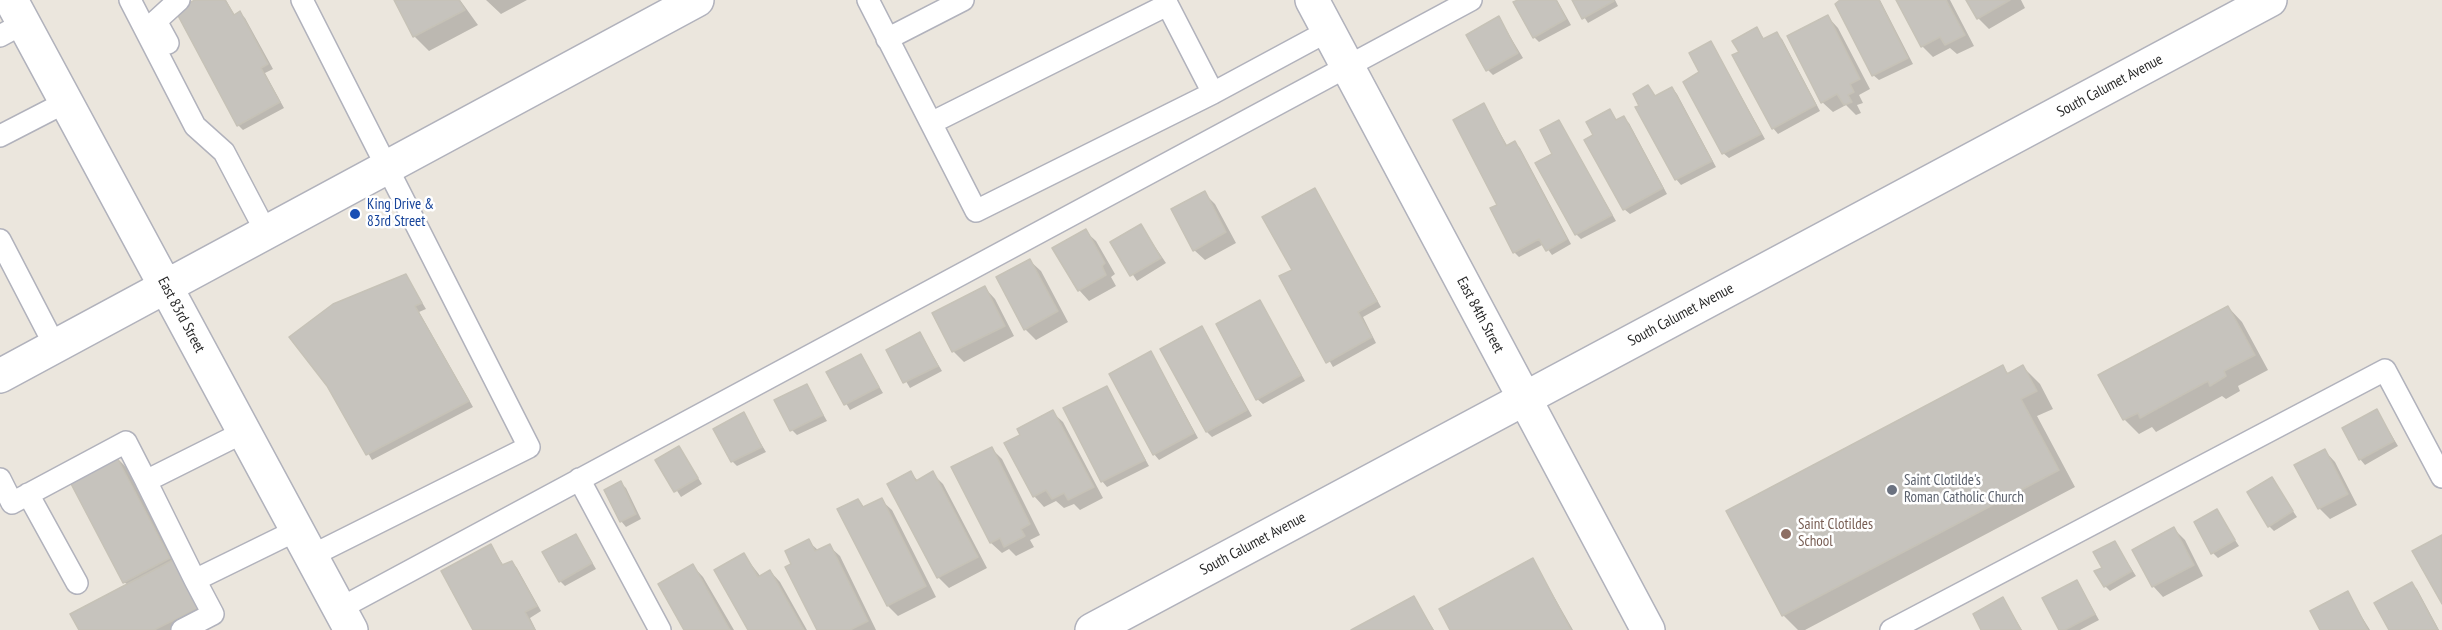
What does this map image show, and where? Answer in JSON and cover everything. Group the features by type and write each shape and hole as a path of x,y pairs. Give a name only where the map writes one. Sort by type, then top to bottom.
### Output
{"street":[{"path":"0,376 697,0"},
{"name":"East 84th Street","path":"1312,0 1648,630"},
{"name":"South Calumet Avenue","path":"1092,630 2270,0"},
{"name":"East 83rd Street","path":"12,20 66,102 304,543 343,623"}],"lane":[{"path":"130,0 195,126 224,152"},
{"path":"179,0 156,21 266,232"},
{"path":"195,580 304,543 529,447 302,0"},
{"path":"868,0 976,211 1213,93 1328,31"},
{"path":"887,39 963,0"},
{"path":"343,623 579,479 1471,0"},
{"path":"931,123 1166,2 1213,93"},
{"path":"0,136 66,102"},
{"path":"0,240 55,346"},
{"path":"1892,630 2385,370 2442,477"},
{"path":"146,481 244,432"},
{"path":"0,479 12,503 126,442 213,614 182,630"},
{"path":"579,479 660,630"},
{"path":"28,494 77,583"}],"building":[{"path":"195,0 225,0 234,15 240,11 268,64 261,68 280,102 237,126 175,10"},
{"path":"394,0 459,0 465,10 413,37"},
{"path":"1556,0 1566,19 1533,38 1513,2"},
{"path":"1572,0 1613,0 1614,1 1582,19"},
{"path":"1840,0 1879,0 1908,58 1872,76 1835,4"},
{"path":"1896,0 1946,0 1965,35 1945,45 1940,37 1921,47"},
{"path":"1966,0 2010,0 1977,19"},
{"path":"1828,15 1860,79 1850,84 1854,92 1848,95 1852,102 1844,105 1837,94 1821,103 1787,36"},
{"path":"1499,16 1518,53 1486,71 1466,35"},
{"path":"1757,27 1763,39 1777,32 1816,105 1772,129 1732,55 1739,52 1732,41"},
{"path":"1711,41 1761,134 1722,154 1683,82 1699,72 1689,53"},
{"path":"1648,85 1655,96 1672,87 1712,161 1675,180 1635,107 1639,106 1633,94"},
{"path":"1484,103 1506,146 1515,141 1567,239 1546,251 1539,239 1513,253 1490,208 1497,205 1453,120"},
{"path":"1610,109 1616,120 1624,116 1663,188 1623,210 1584,140 1593,135 1586,122"},
{"path":"1559,120 1612,215 1575,235 1535,163 1552,154 1540,130"},
{"path":"1315,188 1377,301 1358,312 1372,337 1326,363 1279,276 1292,270 1262,217"},
{"path":"1205,191 1226,232 1193,251 1171,209"},
{"path":"1141,224 1161,258 1130,276 1110,242"},
{"path":"1086,229 1105,263 1102,266 1106,275 1078,291 1052,248"},
{"path":"1030,259 1058,311 1024,330 996,277"},
{"path":"406,274 422,303 415,306 469,401 366,455 327,386 289,337 333,304"},
{"path":"985,286 1005,326 952,352 932,313"},
{"path":"1260,300 1301,375 1256,400 1216,324"},
{"path":"2228,306 2255,355 2224,371 2226,376 2210,386 2208,381 2140,418 2138,413 2123,420 2098,375"},
{"path":"1202,326 1247,410 1206,432 1160,349"},
{"path":"920,332 938,366 903,383 886,350"},
{"path":"1151,351 1194,433 1153,455 1109,374"},
{"path":"861,354 879,387 844,405 826,372"},
{"name":"Saint Clotilde's Roman Catholic Church","path":"2003,365 2007,374 2023,365 2037,391 2021,399 2059,470 1782,616 1726,511"},
{"path":"807,384 823,415 790,431 774,400"},
{"path":"1107,386 1145,460 1101,482 1063,408"},
{"path":"2377,409 2394,441 2359,460 2342,428"},
{"path":"1053,410 1094,487 1068,500 1064,493 1052,499 1046,490 1033,497 1004,443 1020,435 1017,429"},
{"path":"744,412 762,447 731,462 713,429"},
{"path":"679,446 698,478 674,492 655,460"},
{"path":"992,447 1030,524 1021,529 1025,536 1004,547 1000,538 990,543 951,467"},
{"path":"2325,449 2348,494 2318,509 2294,465"},
{"path":"116,456 170,558 123,583 69,480"},
{"path":"911,471 916,481 933,471 978,557 937,578 887,484"},
{"path":"2272,477 2293,511 2268,527 2247,492"},
{"path":"621,481 636,514 620,522 604,490"},
{"path":"882,498 926,586 887,606 837,509 858,499 863,507"},
{"path":"2217,509 2235,540 2211,554 2194,522"},
{"path":"2174,527 2194,565 2152,587 2132,550"},
{"path":"576,534 592,563 559,582 542,552"},
{"path":"2442,535 2442,604 2412,551"},
{"path":"809,539 815,551 830,544 868,621 850,630 817,630 785,567 791,564 785,551"},
{"path":"2115,541 2132,571 2104,587 2094,571 2102,568 2093,552"},
{"path":"491,544 502,565 512,561 537,606 525,612 535,630 473,630 441,571"},
{"path":"744,553 758,577 770,570 804,630 748,630 714,570"},
{"path":"1533,558 1571,630 1450,630 1439,609"},
{"path":"175,559 200,607 154,630 79,630 70,614"},
{"path":"693,564 730,630 684,630 658,584"},
{"path":"2077,580 2095,614 2065,630 2059,630 2042,598"},
{"path":"2412,582 2438,630 2389,630 2374,603"},
{"path":"2348,591 2368,630 2320,630 2310,611"},
{"path":"1414,596 1433,630 1351,630"},
{"path":"2003,597 2021,630 1981,630 1973,614"}],"place":[{"name":"King Drive & 83rd Street","path":"355,214"},
{"name":"Saint Clotilde's Roman Catholic Church","path":"1892,490"},
{"name":"Saint Clotildes School","path":"1786,534"}]}
